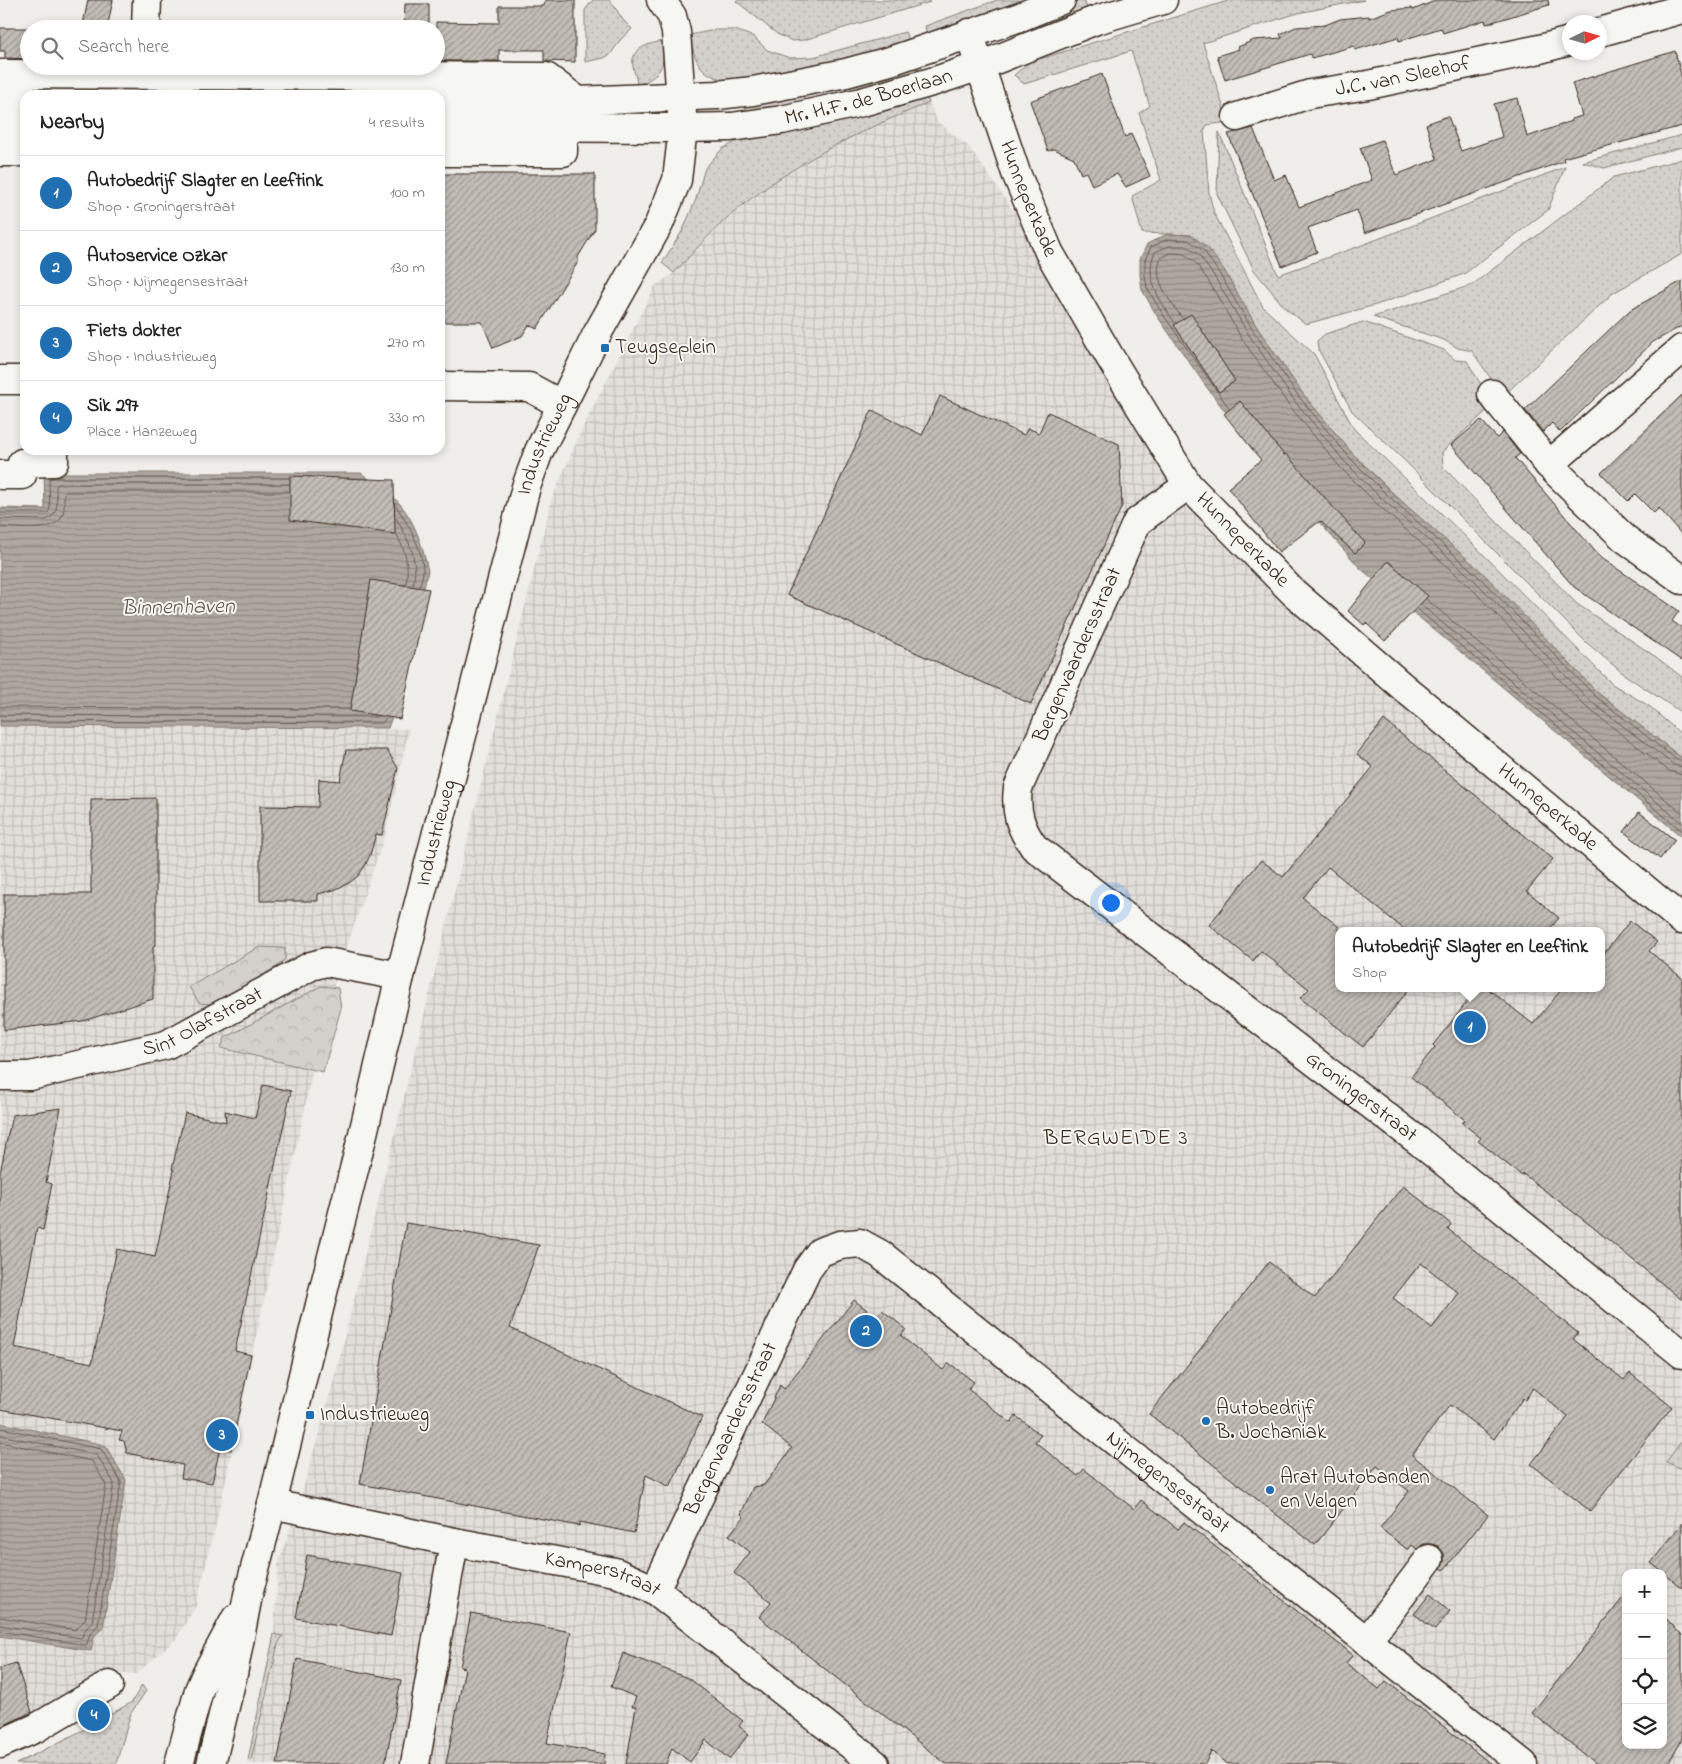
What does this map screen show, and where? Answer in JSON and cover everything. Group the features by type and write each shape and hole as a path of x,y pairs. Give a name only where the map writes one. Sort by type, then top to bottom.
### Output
{"street":[{"path":"146,20 147,0"},
{"name":"Industrieweg","path":"212,1764 233,1674 248,1595 272,1504 400,976 521,505 539,451 598,334 659,224 677,180 683,128 676,32 672,16 661,0"},
{"name":"Mr. H.F. de Boerlaan","path":"445,101 578,101 753,92 846,74 890,61 1020,17 1061,0"},
{"name":"Mr. H.F. de Boerlaan","path":"445,127 683,128 753,125 831,110 926,84 980,66 1092,10 1163,0"},
{"path":"1607,30 1682,9"},
{"name":"Hunneperkade","path":"969,33 1016,173 1049,252 1111,360 1188,485 1294,592 1411,693 1682,920"},
{"name":"J.C. van Sleehof","path":"1237,117 1310,94 1368,85 1562,43"},
{"path":"0,74 20,75"},
{"path":"36,75 146,78 546,76 578,101"},
{"path":"0,99 20,99"},
{"path":"0,125 20,125"},
{"path":"445,152 563,152 563,127"},
{"path":"0,152 20,152"},
{"path":"1549,465 1682,349"},
{"path":"0,380 20,380"},
{"path":"445,386 529,387 562,405"},
{"path":"1492,394 1549,465 1624,538 1682,580"},
{"path":"0,475 22,475 22,463 54,462 54,455"},
{"name":"Bergenvaardersstraat","path":"1034,847 1025,835 1017,811 1018,788 1137,522 1188,485"},
{"name":"Groningerstraat","path":"1034,847 1422,1143 1682,1354"},
{"name":"Sint Olafstraat","path":"0,1076 30,1076 166,1045 311,966 326,962 400,976"},
{"name":"Nijmegensestraat","path":"807,1270 820,1252 840,1245 860,1243 880,1254 1523,1764"},
{"name":"Bergenvaardersstraat","path":"655,1590 807,1270"},
{"name":"Kamperstraat","path":"272,1504 454,1542 615,1572 655,1590 875,1764"},
{"path":"416,1764 454,1542"},
{"path":"1366,1641 1429,1559"},
{"name":"Industrieweg","path":"179,1764 199,1690 248,1595"},
{"path":"0,1744 36,1728 109,1685"}],"shaded area":[{"path":"929,103 938,122 970,148 1020,220 1142,441 1206,527 1332,648 1682,939 1682,1764 247,1764 274,1634 278,1565 304,1486 337,1368 551,501 581,431 655,286 674,273 726,219 769,185 819,153 877,123"},
{"path":"0,726 409,729 386,832 326,1008 220,1507 196,1606 176,1639 136,1674 106,1674 0,1740 0,1636 91,1651 94,1636 105,1445 0,1423"}],"green space":[{"path":"593,0 610,0 623,20 632,29 620,40 611,54 604,58 585,62 585,10"},
{"path":"737,0 926,0 930,2 804,40 792,41 777,34"},
{"path":"997,0 1048,0 1021,10 985,14 927,36 925,26"},
{"path":"1084,0 1088,11 1019,38 1014,27"},
{"path":"1231,0 1364,0 1298,13 1203,43 1228,122 1207,125 1204,131 1209,193 1214,213 1263,307 1314,354 1354,429 1472,543 1612,684 1649,706 1682,735 1682,758 1598,693 1353,454 1303,394 1258,329 1224,270 1191,235 1142,233 1132,196 1161,180 1139,113 1150,106 1131,51 1024,84 1014,75 1030,62"},
{"path":"715,30 735,30 754,37 767,50 790,58 813,57 905,32 909,41 852,59 731,82 706,72 694,54 690,35"},
{"path":"662,41 663,57 660,69 651,78 637,85 633,66 634,55 642,48"},
{"path":"917,66 920,80 746,119 745,106 842,89"},
{"path":"925,91 929,103 849,138 798,166 750,199 706,238 674,273 662,263 683,230 696,199 705,168 722,149 748,136"},
{"path":"1219,132 1278,275 1357,247 1565,167 1548,210 1464,274 1379,304 1306,324 1285,308 1254,270 1217,194"},
{"path":"1682,135 1682,147 1604,168 1583,162"},
{"path":"1682,159 1682,254 1613,293 1503,396 1472,351 1458,348 1444,340 1373,317 1472,285 1614,177"},
{"path":"1363,322 1444,350 1455,360 1467,361 1493,405 1442,452 1443,467 1577,604 1656,657 1682,677 1682,713 1625,675 1587,643 1406,462 1352,411 1318,349 1317,341 1325,334"},
{"path":"259,947 285,948 285,959 278,966 214,1004 199,1003 189,987"},
{"path":"321,986 338,988 341,1008 323,1072 221,1048 225,1038"},
{"path":"1682,1441 1682,1471 1680,1468 1666,1462"},
{"path":"274,1634 283,1636 278,1644 251,1760 248,1760"},
{"path":"142,1685 146,1691 131,1713 116,1764 16,1764 81,1731 132,1702"}],"water":[{"path":"1167,234 1191,235 1208,248 1224,270 1258,329 1303,394 1353,454 1389,490 1482,572 1598,693 1682,758 1682,837 1360,568 1253,448 1205,385 1157,316 1142,290 1140,259 1147,244"},
{"name":"Binnenhaven","path":"44,473 361,473 382,488 406,511 415,527 428,571 397,703 388,728 0,726 0,508 45,509"},
{"path":"0,1423 105,1445 126,1480 103,1628 94,1636 91,1651 0,1636"}],"building":[{"path":"88,0 113,0 109,20 84,20"},
{"path":"545,0 575,0 575,62 544,61 544,50 499,50 499,61 445,61 445,22 499,23 499,6 544,6"},
{"path":"1437,0 1548,0 1549,5 1486,24 1485,20 1443,33 1441,28 1399,41 1398,37 1355,50 1354,46 1312,58 1310,54 1225,80 1217,56 1239,49 1238,47 1254,40 1282,38 1280,34 1296,27 1325,25 1340,19 1369,16 1369,18 1391,10 1412,8 1413,10"},
{"path":"405,4 429,4 429,20 404,20"},
{"path":"0,28 20,28 20,59 5,58 5,51 0,51"},
{"path":"1675,51 1682,78 1682,126 1563,158 1564,161 1365,233 1357,210 1308,228 1317,252 1282,266 1228,134 1253,128 1274,180 1286,175 1299,207 1372,180 1360,148 1382,140 1396,175 1437,159 1426,124 1448,116 1461,151 1502,137 1494,104 1517,98 1527,137 1582,116 1572,83"},
{"path":"1102,74 1125,137 1131,134 1150,176 1126,187 1117,174 1092,185 1086,172 1081,174 1074,158 1054,149 1048,151 1030,101"},
{"path":"445,174 595,174 595,229 578,257 578,262 537,329 529,325 522,336 493,348 482,322 445,322"},
{"path":"1682,281 1682,326 1653,342 1560,432 1552,423 1543,432 1525,410 1630,310"},
{"path":"1191,314 1235,381 1219,392 1174,325"},
{"path":"1682,395 1682,535 1659,508 1654,513 1635,494 1628,501 1601,473"},
{"path":"940,396 1024,435 1028,428 1039,433 1048,412 1119,444 1122,506 1031,704 787,595 872,410 922,435"},
{"path":"1240,401 1284,455 1286,454 1365,543 1355,553 1320,521 1279,552 1228,488 1261,460 1224,414"},
{"path":"1481,420 1497,438 1503,432 1520,454 1515,458 1600,557 1679,611 1672,621 1682,628 1682,661 1574,587 1451,445"},
{"path":"290,476 394,480 395,534 290,520"},
{"path":"1388,561 1428,596 1385,641 1366,623 1364,625 1348,611"},
{"path":"371,580 429,589 400,719 350,711"},
{"path":"1384,720 1553,859 1527,891 1559,918 1551,927 1401,927 1328,867 1303,898 1339,927 1335,927 1335,992 1407,992 1363,1047 1300,998 1309,989 1261,951 1253,961 1209,925 1261,860 1283,877 1373,767 1357,754"},
{"path":"346,750 387,750 398,768 382,835 376,834 365,866 358,876 349,883 334,890 318,894 318,901 260,901 260,806 318,807 319,779 340,781"},
{"path":"156,798 156,945 153,946 153,999 83,1021 4,1030 4,894 91,894 91,799"},
{"path":"1639,812 1675,840 1660,859 1624,832"},
{"path":"1630,921 1657,942 1649,951 1682,978 1682,1300 1589,1224 1523,1174 1522,1176 1478,1141 1481,1138 1462,1123 1465,1120 1411,1077 1435,1047 1433,1045 1475,992 1492,992 1533,1024 1560,992 1605,992 1605,952"},
{"path":"263,1085 291,1091 235,1351 251,1355 231,1450 220,1448 212,1483 181,1478 183,1465 127,1453 124,1441 119,1440 122,1431 0,1409 0,1173 12,1115 61,1108 46,1182 52,1184 43,1230 37,1228 14,1347 92,1363 117,1249 155,1257 185,1113 226,1122 225,1111 255,1118"},
{"path":"1403,1186 1451,1224 1448,1229 1578,1333 1573,1339 1624,1380 1630,1373 1672,1407 1590,1511 1531,1464 1568,1417 1533,1388 1525,1400 1523,1398 1494,1439 1450,1405 1412,1455 1488,1515 1444,1570 1441,1568 1444,1561 1444,1553 1438,1546 1423,1544 1417,1549 1412,1545 1408,1550 1380,1528 1409,1491 1377,1466 1315,1545 1149,1414 1269,1262 1315,1298","holes":["1421,1263 1459,1293 1432,1328 1393,1298"]},
{"path":"406,1223 539,1245 510,1328 702,1417 670,1487 646,1475 634,1533 580,1522 579,1526 360,1484"},
{"path":"854,1300 876,1317 882,1310 906,1329 901,1336 943,1370 949,1363 974,1382 968,1389 1011,1423 1016,1416 1041,1435 1035,1442 1078,1476 1084,1469 1134,1509 1141,1500 1178,1529 1184,1522 1353,1655 1346,1663 1379,1689 1386,1681 1491,1764 1228,1764 1211,1751 1205,1764 946,1764 759,1617 771,1602 734,1573 750,1552 729,1535 744,1517 741,1514 753,1487 764,1485 792,1448 762,1424 780,1385 784,1389"},
{"path":"1682,1523 1682,1588 1667,1576 1667,1569 1658,1569 1651,1563"},
{"path":"307,1555 403,1573 391,1636 296,1618"},
{"path":"1430,1594 1450,1611 1435,1630 1414,1614"},
{"path":"1622,1599 1622,1749 1667,1749 1667,1619 1682,1636 1682,1740 1668,1764 1597,1764 1532,1713"},
{"path":"471,1613 571,1632 547,1743 605,1754 604,1764 446,1764 465,1668 460,1667"},
{"path":"623,1653 690,1679 743,1721 739,1726 749,1734 729,1759 706,1740 690,1762 672,1748 666,1764 626,1764 636,1707 632,1707 636,1697 611,1687"},
{"path":"297,1659 401,1680 385,1764 277,1764"},
{"path":"16,1663 32,1712 0,1727 0,1668"}],"place":[{"name":"Teugseplein","path":"605,348"},
{"name":"Autobedrijf Slagter en Leeftink","path":"1470,1027"},
{"name":"Autoservice Ozkar","path":"866,1331"},
{"name":"Industrieweg","path":"310,1415"},
{"name":"Autobedrijf B. Jochaniak","path":"1206,1421"},
{"name":"Fiets dokter","path":"222,1435"},
{"name":"Arat Autobanden en Velgen","path":"1270,1490"},
{"name":"Sik 297","path":"94,1715"}],"district":[{"name":"BERGWEIDE 3","path":"1116,1139"}]}
